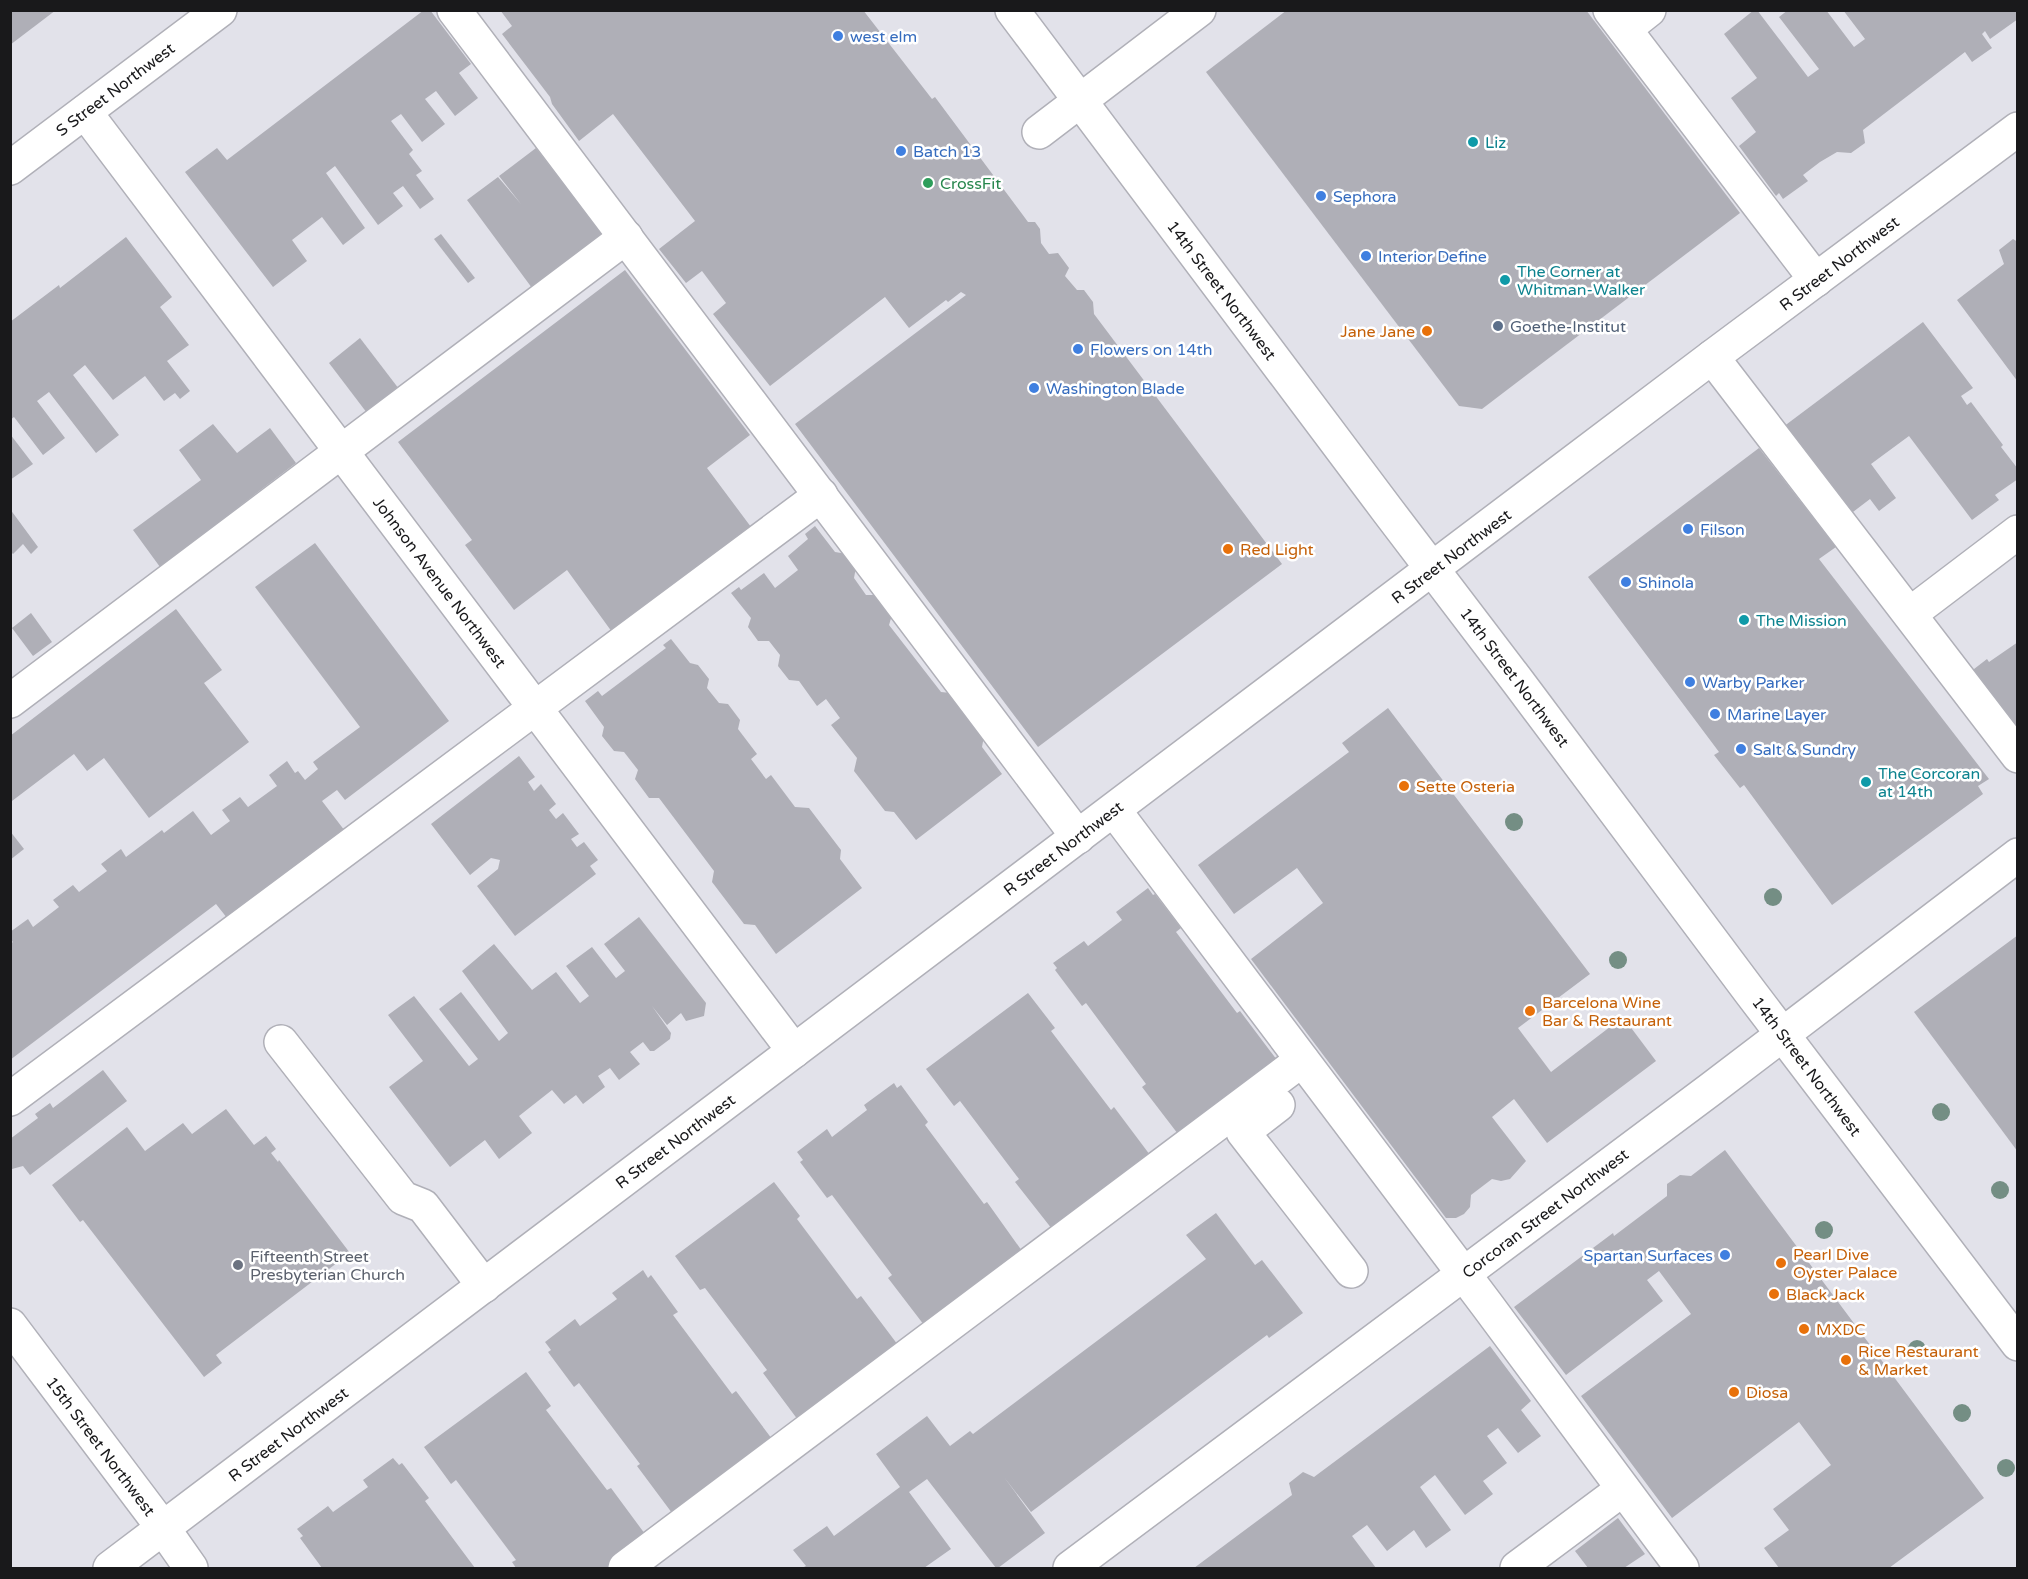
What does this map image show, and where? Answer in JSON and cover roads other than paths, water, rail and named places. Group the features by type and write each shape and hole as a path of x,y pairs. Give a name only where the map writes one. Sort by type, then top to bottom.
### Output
{"main road":[{"name":"S Street Northwest","path":"10,168 220,10"},
{"path":"453,10 1078,837"},
{"name":"14th Street Northwest","path":"1012,10 2018,1344"},
{"path":"1039,132 1199,10"},
{"path":"1628,17 1816,280"},
{"name":"Johnson Avenue Northwest","path":"85,112 794,1051"},
{"name":"R Street Northwest","path":"110,1569 1712,357 2018,129"},
{"path":"10,701 626,237"},
{"path":"1712,357 2018,756"},
{"path":"10,1099 821,495"},
{"path":"1910,614 2018,532"},
{"path":"1114,810 1464,1274 1682,1569"},
{"name":"Corcoran Street Northwest","path":"1070,1569 2018,855"},
{"path":"281,1042 403,1198 423,1206 484,1286"},
{"path":"1308,1068 1243,1132 1351,1271"},
{"path":"625,1569 1308,1068"},
{"name":"15th Street Northwest","path":"10,1325 163,1528 191,1569"},
{"path":"1517,1569 1623,1489"}],"place":[{"name":"west elm","path":"838,36"},
{"name":"Liz","path":"1473,142"},
{"name":"Batch 13","path":"901,151"},
{"name":"CrossFit","path":"928,183"},
{"name":"Sephora","path":"1321,196"},
{"name":"Interior Define","path":"1366,256"},
{"name":"The Corner at Whitman-Walker","path":"1505,280"},
{"name":"Goethe-Institut","path":"1498,326"},
{"name":"Jane Jane","path":"1427,331"},
{"name":"Flowers on 14th","path":"1078,349"},
{"name":"Washington Blade","path":"1034,388"},
{"name":"Filson","path":"1688,529"},
{"name":"Red Light","path":"1228,549"},
{"name":"Shinola","path":"1626,582"},
{"name":"The Mission","path":"1744,620"},
{"name":"Warby Parker","path":"1690,682"},
{"name":"Marine Layer","path":"1715,714"},
{"name":"Salt & Sundry","path":"1741,749"},
{"name":"The Corcoran at 14th","path":"1866,782"},
{"name":"Sette Osteria","path":"1404,786"},
{"name":"Barcelona Wine Bar & Restaurant","path":"1530,1011"},
{"name":"Spartan Surfaces","path":"1725,1255"},
{"name":"Pearl Dive Oyster Palace","path":"1781,1263"},
{"name":"Fifteenth Street Presbyterian Church","path":"238,1265"},
{"name":"Black Jack","path":"1774,1294"},
{"name":"MXDC","path":"1804,1329"},
{"name":"Rice Restaurant & Market","path":"1846,1360"},
{"name":"Diosa","path":"1734,1392"}]}
